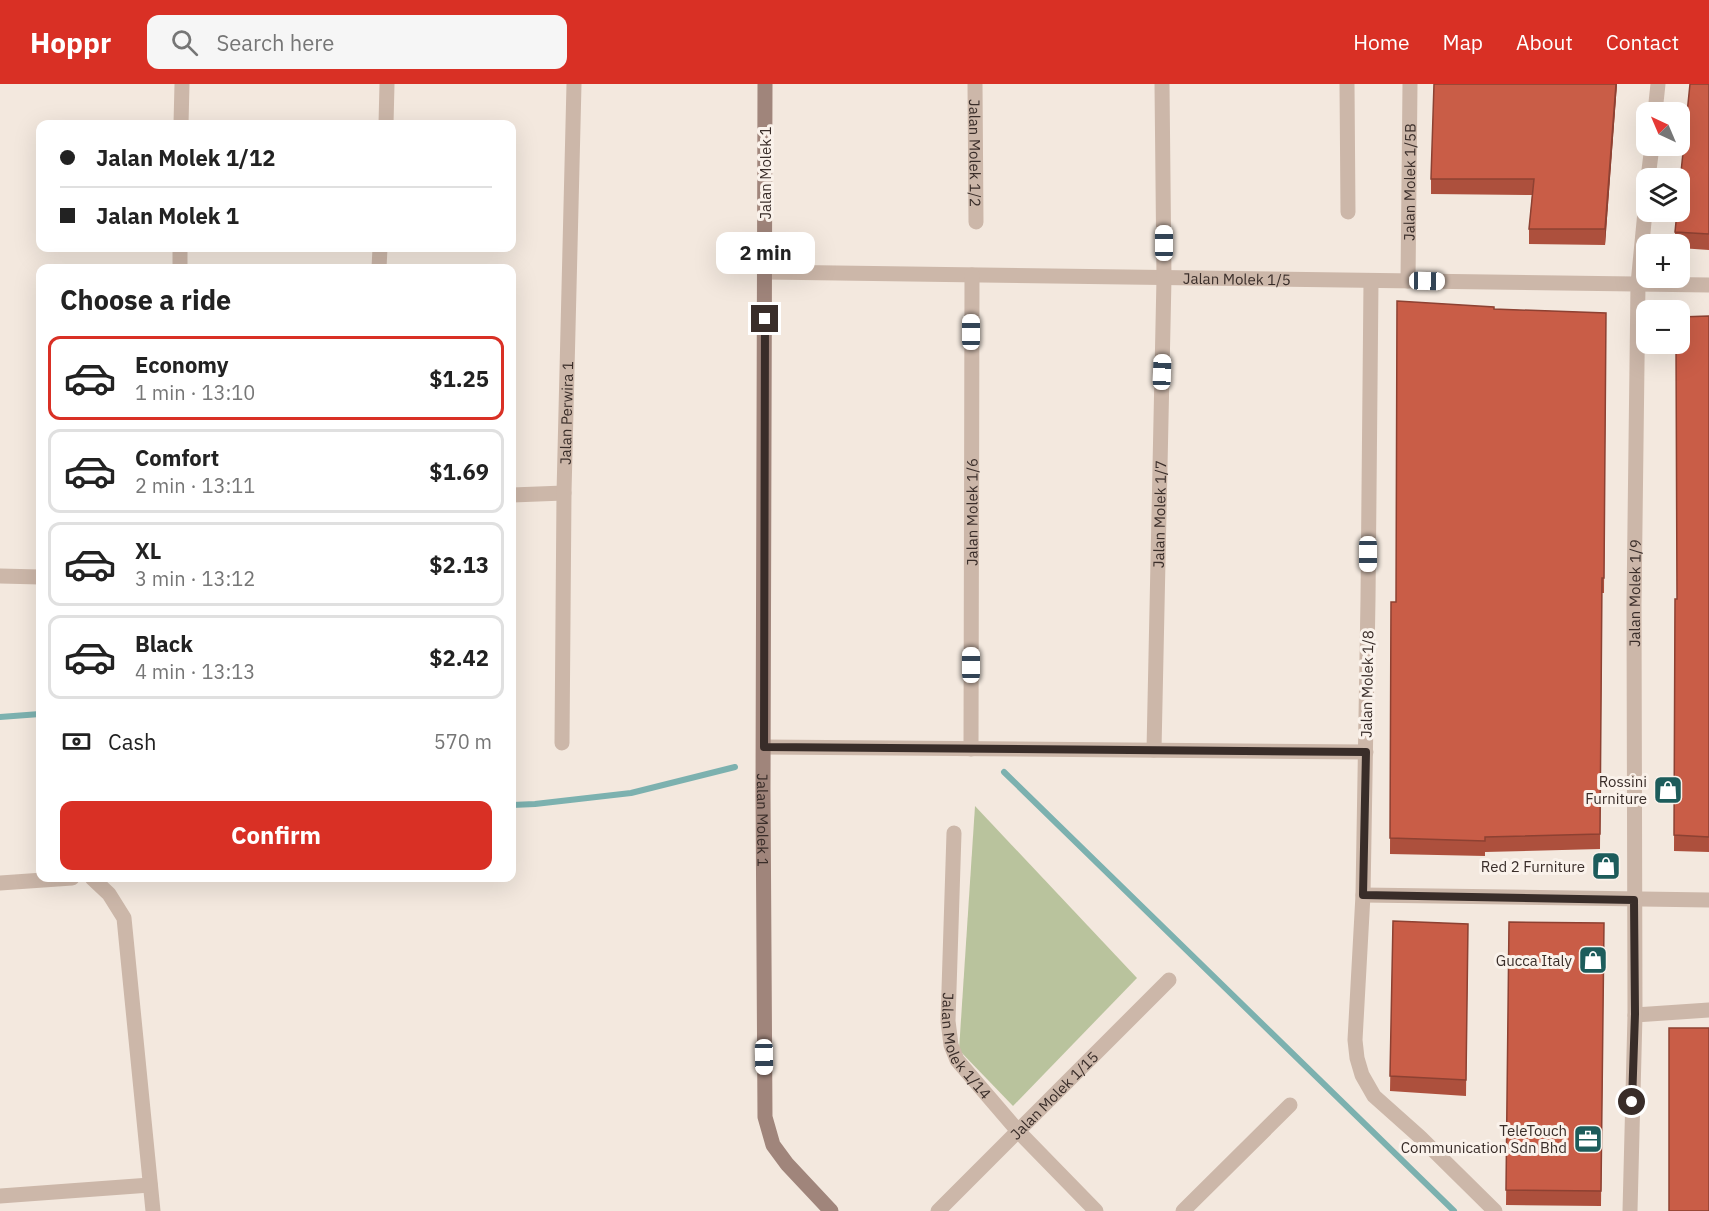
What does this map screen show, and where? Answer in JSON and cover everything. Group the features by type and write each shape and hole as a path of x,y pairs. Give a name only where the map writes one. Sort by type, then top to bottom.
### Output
{"street":[{"path":"181,120 182,84"},
{"path":"386,120 387,84"},
{"name":"Jalan Perwira 1","path":"562,743 564,493 574,84"},
{"name":"Jalan Molek 1","path":"765,84 763,791 765,1117 773,1145 787,1164 831,1211"},
{"name":"Jalan Molek 1/2","path":"975,84 976,222"},
{"name":"Jalan Molek 1/7","path":"1154,750 1164,278 1162,84"},
{"path":"1347,84 1348,212"},
{"name":"Jalan Molek 1/5B","path":"1408,281 1410,84"},
{"path":"1656,102 1658,84"},
{"name":"Jalan Molek 1/5","path":"765,272 1636,284"},
{"name":"Jalan Molek 1/6","path":"971,749 972,275"},
{"name":"Jalan Molek 1/8","path":"1371,280 1366,752 1363,895 1355,1040 1357,1058 1362,1075 1374,1096 1420,1137 1495,1211"},
{"name":"Jalan Molek 1/5","path":"1690,285 1709,285"},
{"name":"Jalan Molek 1/9","path":"1629,1211 1635,1014 1634,604 1638,288"},
{"path":"516,495 564,493"},
{"path":"0,576 36,577"},
{"path":"764,747 1366,752"},
{"name":"Jalan Molek 1/14","path":"954,833 948,1021 951,1045 957,1060 1018,1131 1096,1211"},
{"path":"0,883 36,880"},
{"path":"96,882 110,894 124,918 153,1211"},
{"path":"1363,895 1709,900"},
{"name":"Jalan Molek 1/15","path":"938,1211 1169,980"},
{"path":"1635,1014 1709,1010"},
{"path":"1183,1211 1290,1105"},
{"path":"0,1196 150,1185"}],"green space":[{"path":"975,806 1137,978 1013,1106 959,1050"}],"building":[{"path":"1434,84 1616,84 1605,229 1529,229 1534,179 1431,179"},
{"path":"1690,84 1709,84 1709,234 1675,232 1676,222 1690,222 1690,168 1681,168 1683,156 1690,156 1690,102 1688,102"},
{"path":"1397,301 1494,307 1494,309 1606,313 1600,834 1485,837 1485,841 1390,838 1391,602 1396,602"},
{"path":"1709,316 1709,837 1674,835 1675,599 1677,599 1676,354 1690,354 1690,317"},
{"path":"1393,921 1468,924 1466,1080 1390,1076"},
{"path":"1509,922 1604,923 1601,1191 1506,1190"},
{"path":"1669,1028 1709,1028 1709,1211 1669,1211"}],"waterway":[{"path":"0,717 36,714"},
{"path":"516,805 631,793 735,767"},
{"path":"1004,772 1454,1211"}],"place":[{"name":"Rossini Furniture","path":"1668,790"},
{"name":"Red 2 Furniture","path":"1606,866"},
{"name":"Gucca Italy","path":"1593,960"},
{"name":"TeleTouch Communication Sdn Bhd","path":"1588,1139"}],"route":[{"path":"765,319 764,747 1366,752 1363,895 1634,900 1635,1014 1632,1102"}]}
